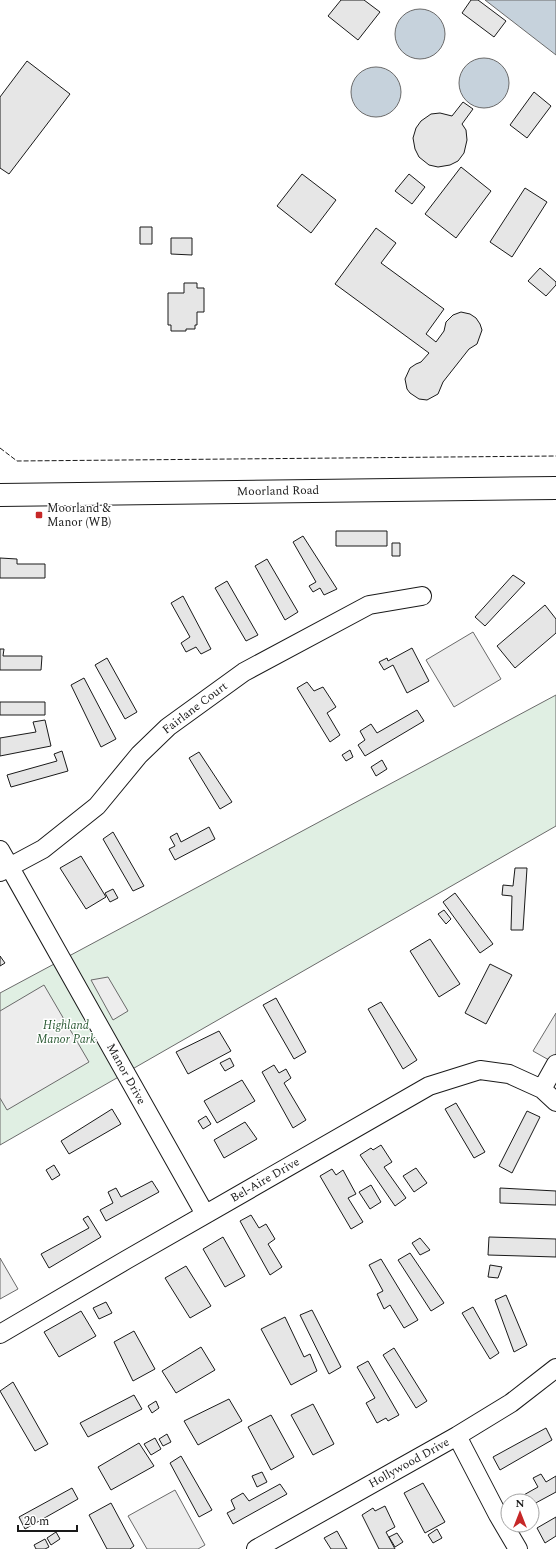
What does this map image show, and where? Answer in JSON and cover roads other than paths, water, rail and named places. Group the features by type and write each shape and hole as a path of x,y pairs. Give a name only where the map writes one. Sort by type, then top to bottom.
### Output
{"street":[{"name":"Moorland Road","path":"0,495 556,488"},
{"name":"Fairlane Court","path":"5,870 43,849 97,806 139,756 168,727 244,672 369,605 422,596"},
{"name":"Manor Drive","path":"0,850 5,870 205,1214"},
{"path":"556,1064 542,1089 556,1102"},
{"name":"Bel-Aire Drive","path":"0,1334 205,1214 429,1086 480,1070 509,1074 542,1089"},
{"name":"Hollywood Drive","path":"256,1549 458,1436 512,1403 556,1368"},
{"path":"458,1436 498,1515 518,1549"}],"place":[{"name":"Moorland & Manor (WB)","path":"39,515"}],"park label":[{"name":"Highland Manor Park","path":"66,1032"}]}
